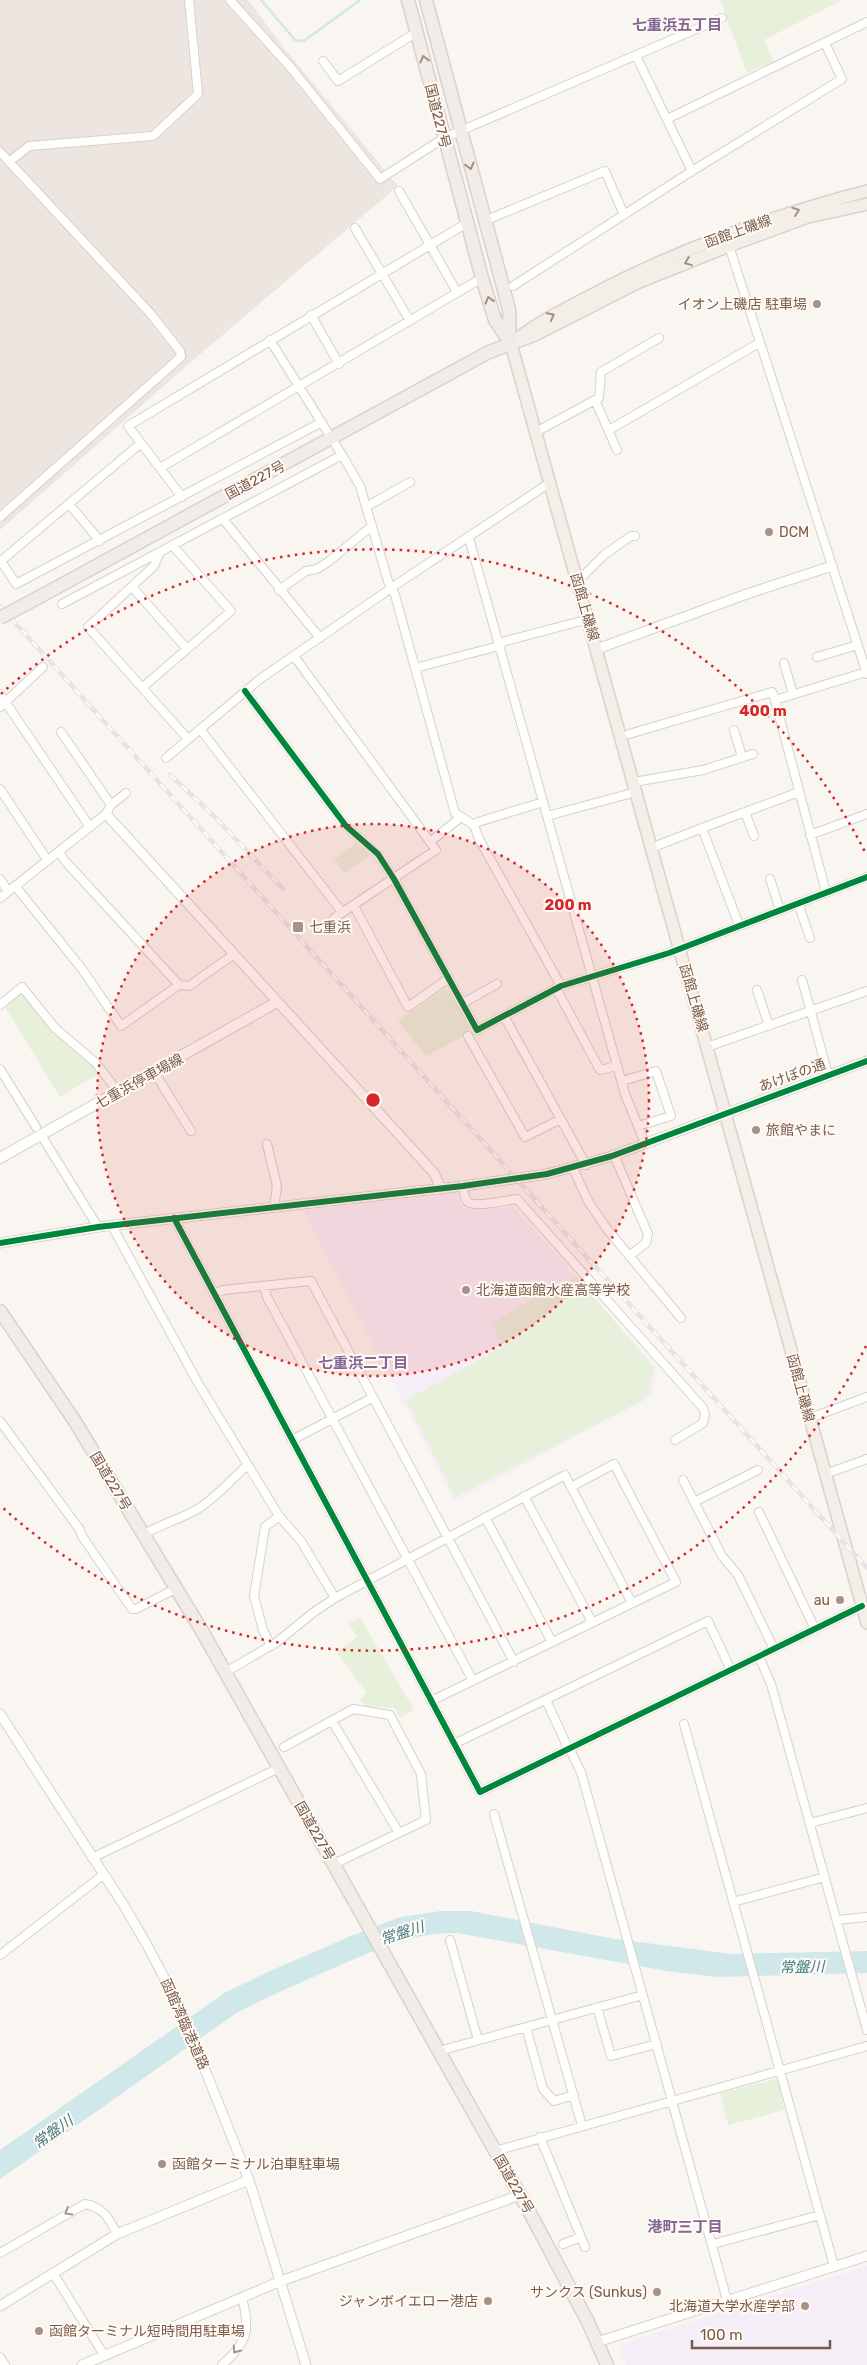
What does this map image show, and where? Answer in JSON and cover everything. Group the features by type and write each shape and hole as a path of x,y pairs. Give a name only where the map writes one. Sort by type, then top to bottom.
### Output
{"highway":[{"name":"国道227号","path":"408,0 482,278 495,320 510,344"},
{"name":"国道227号","path":"426,0 509,310 510,344"},
{"name":"国道227号","path":"0,618 489,352 510,344"},
{"name":"国道227号","path":"0,1311 74,1420 177,1588 557,2261 607,2365"}],"main road":[{"name":"函館上磯線","path":"510,344 532,327 629,275 730,234 812,205 867,191"},
{"name":"函館上磯線","path":"510,344 535,335 637,283 729,246 808,217 867,204"},
{"name":"函館上磯線","path":"510,344 551,482 867,1623"},
{"name":"七重浜停車場線","path":"0,1158 39,1131 154,1072 277,1002"}],"street":[{"path":"9,162 28,146 153,136 198,94 189,0"},
{"path":"230,0 292,69 380,179 444,138 722,18"},
{"path":"667,119 867,22"},
{"path":"324,61 338,81 417,32"},
{"path":"513,286 692,171 842,79 825,43"},
{"path":"636,56 692,171"},
{"path":"0,152 154,318 180,351 181,357 0,517"},
{"path":"484,221 605,171 624,215"},
{"path":"399,191 457,292"},
{"path":"182,497 128,426 430,243 467,223"},
{"path":"355,228 410,321"},
{"path":"729,246 867,674 775,700"},
{"path":"160,468 482,278"},
{"path":"311,315 339,364"},
{"path":"536,432 599,398 601,372 659,338"},
{"path":"270,340 360,486 416,668 455,813 474,825 479,839 600,1070 617,1066"},
{"path":"609,430 759,343"},
{"path":"595,400 617,450"},
{"path":"141,443 1,561 16,584 320,423"},
{"path":"62,604 342,455"},
{"path":"366,507 410,482"},
{"path":"166,758 245,691 392,588 551,482"},
{"path":"69,504 100,541"},
{"path":"223,519 320,638"},
{"path":"280,590 306,571 317,570 372,526"},
{"path":"584,575 604,555 631,536 636,536"},
{"path":"469,538 617,1066 645,1143"},
{"path":"143,687 230,611 173,546"},
{"path":"159,554 154,566 88,627 188,739"},
{"path":"597,649 744,595 832,566"},
{"path":"132,587 187,649"},
{"path":"416,668 589,619"},
{"path":"817,657 858,645"},
{"path":"294,656 436,850 334,918"},
{"path":"784,663 793,694"},
{"path":"3,704 43,668"},
{"path":"245,691 346,826 378,854 394,879 477,1030 558,987 669,953 867,877"},
{"path":"629,734 772,692 826,892"},
{"path":"0,694 3,704 90,827"},
{"path":"200,729 342,912"},
{"path":"734,730 742,757"},
{"path":"61,732 111,805"},
{"path":"547,816 635,787 703,770 753,754"},
{"path":"0,788 48,861"},
{"path":"651,848 799,792"},
{"path":"0,898 106,814 111,805 126,793"},
{"path":"474,825 478,822 543,802"},
{"path":"745,812 754,836"},
{"path":"106,814 232,955 434,1173 441,1189"},
{"path":"810,835 867,814"},
{"path":"430,842 461,817"},
{"path":"702,828 739,925"},
{"path":"60,852 65,861 179,985"},
{"path":"770,879 780,910"},
{"path":"0,880 8,892"},
{"path":"16,887 82,969 121,1026 179,985 189,986 232,955"},
{"path":"798,903 810,938"},
{"path":"354,906 408,1007 449,978"},
{"path":"802,980 828,1075"},
{"path":"463,1003 497,984"},
{"path":"0,1005 22,987 56,1028 95,1062 113,1085"},
{"path":"757,990 769,1026"},
{"path":"707,1047 867,991"},
{"path":"504,1016 586,1165"},
{"path":"468,1036 525,1137 561,1119"},
{"name":"あけぼの通","path":"0,1243 98,1227 441,1189 573,1168 614,1155 867,1061"},
{"path":"0,1068 98,1227"},
{"path":"622,1081 656,1071 671,1116 638,1126"},
{"path":"154,1072 191,1130"},
{"path":"267,1144 277,1186 275,1202"},
{"path":"614,1155 648,1234 646,1243 629,1256"},
{"path":"573,1168 588,1201 629,1256 681,1318"},
{"path":"463,1186 465,1199 469,1203 476,1204 517,1199 703,1408 705,1414 703,1423 675,1440"},
{"path":"174,1218 480,1792 862,1606"},
{"path":"112,1226 198,1383 279,1516 301,1541 335,1598"},
{"path":"214,1294 224,1290 311,1281 514,1662"},
{"path":"264,1286 266,1297 473,1681"},
{"path":"810,1418 867,1397"},
{"path":"292,1440 372,1398"},
{"path":"0,1421 80,1530 132,1609 136,1609 177,1588"},
{"path":"825,1474 867,1459"},
{"path":"144,1534 159,1525 195,1511 209,1501 247,1464"},
{"path":"431,1701 676,1582 614,1464 572,1487"},
{"path":"694,1502 758,1470"},
{"path":"224,1673 271,1646 335,1598 565,1475 632,1603"},
{"path":"683,1480 722,1556 738,1575 774,1649"},
{"path":"524,1496 592,1622"},
{"path":"759,1512 815,1629"},
{"path":"271,1646 263,1630 254,1596 265,1527 279,1516"},
{"path":"485,1518 552,1642"},
{"path":"454,1744 708,1621 731,1670"},
{"path":"759,1657 771,1684 846,1948 867,2030"},
{"path":"546,1700 581,1772 728,2300"},
{"path":"284,1746 353,1709 390,1715 421,1774 426,1820 334,1864"},
{"name":"函館湾臨港道路","path":"0,1714 147,1944 182,2012 249,2180 306,2365"},
{"path":"332,1721 399,1833"},
{"path":"684,1724 834,2266"},
{"path":"92,1858 279,1768"},
{"path":"810,1823 867,1808"},
{"path":"494,1814 582,2126"},
{"path":"0,1955 103,1875"},
{"path":"733,1902 825,1877"},
{"path":"838,1920 867,1917"},
{"path":"450,1940 478,2040"},
{"path":"439,2051 643,1995"},
{"path":"597,2007 611,2056 657,2044"},
{"path":"526,2027 543,2089 554,2101 574,2095"},
{"path":"495,2151 867,2046"},
{"path":"540,2137 585,2247"},
{"path":"0,2306 117,2234 249,2180"},
{"path":"82,2365 281,2281 520,2195"},
{"path":"0,2253 85,2204 105,2212 117,2234"},
{"path":"712,2244 820,2215"},
{"path":"563,2244 581,2237"},
{"path":"597,2342 867,2256"},
{"path":"53,2273 104,2355"},
{"path":"222,2365 237,2352 245,2335 248,2319 242,2298"},
{"path":"0,2356 5,2365"}],"shaded area":[{"path":"0,0 248,0 284,48 398,186 192,361 0,530"},
{"name":"北海道函館水産高等学校","path":"456,1192 462,1207 473,1212 513,1207 657,1368 651,1397 454,1502 304,1211"},
{"name":"北海道大学水産学部","path":"867,2266 867,2365 627,2365 618,2345"}],"green space":[{"path":"720,0 843,0 764,40 773,61 747,73"},
{"path":"356,843 370,855 345,873 334,860"},
{"path":"444,989 450,991 470,1027 467,1034 426,1056 398,1021"},
{"path":"22,993 67,1044 95,1066 100,1073 60,1097 5,1007"},
{"path":"576,1276 654,1368 648,1397 455,1497 406,1400 504,1346 491,1323"},
{"path":"360,1617 414,1710 400,1718 394,1708 365,1706 360,1699 367,1693 336,1652 357,1637 349,1623"},
{"path":"777,2079 785,2110 728,2125 720,2093"}],"water":[{"name":"常盤川","path":"441,1911 471,1911 615,1939 732,1954 867,1951 867,1973 717,1977 667,1971 457,1933 441,1933 409,1939 365,1954 238,2012 0,2179 0,2150 226,1992 351,1936 400,1917"}],"waterway":[{"path":"261,0 295,40 304,41 360,0"}],"railway":[{"path":"0,606 867,1568"},
{"path":"170,775 214,816 283,889"}],"cycle path":[{"path":"245,691 346,826 378,854 394,879 477,1030 561,986 669,953 867,877"},
{"path":"0,1243 98,1227 463,1186 547,1174 612,1156 867,1061"},
{"path":"174,1218 480,1792 862,1606"}],"place":[{"name":"イオン上磯店 駐車場","path":"817,304"},
{"name":"DCM","path":"769,532"},
{"name":"七重浜","path":"298,927"},
{"name":"旅館やまに","path":"756,1130"},
{"name":"北海道函館水産高等学校","path":"466,1290"},
{"name":"au","path":"840,1600"},
{"name":"函館ターミナル泊車駐車場","path":"162,2164"},
{"name":"サンクス (Sunkus)","path":"657,2292"},
{"name":"ジャンボイエロー港店","path":"488,2301"},
{"name":"北海道大学水産学部","path":"805,2306"},
{"name":"函館ターミナル短時間用駐車場","path":"39,2331"}],"district":[{"name":"七重浜五丁目","path":"677,25"},
{"name":"七重浜二丁目","path":"363,1363"},
{"name":"港町三丁目","path":"685,2227"}]}
